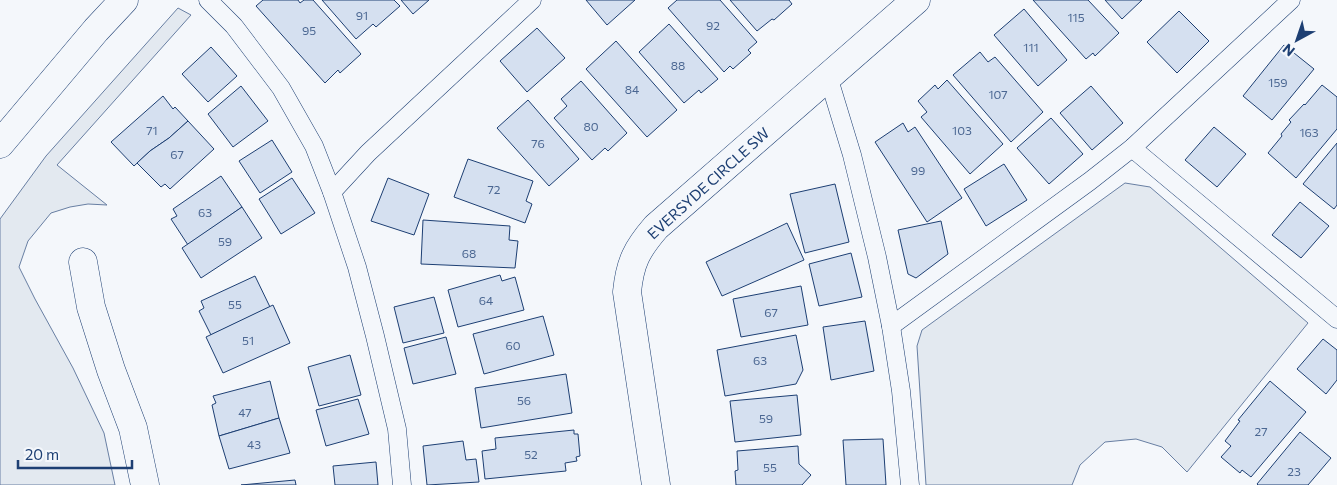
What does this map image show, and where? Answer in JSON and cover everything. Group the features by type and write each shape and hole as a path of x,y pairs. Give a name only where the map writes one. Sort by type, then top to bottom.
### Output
{"street":[{"path":"0,144 96,30 124,0"},
{"name":"EVERSYDE CIRCLE SW","path":"656,485 628,292 629,275 642,243 656,227 916,0"},
{"path":"83,262 91,306 111,370 133,428 145,485"}],"lane":[{"path":"208,0 234,26 281,88 314,146 332,192 357,267 378,345 397,429 402,485"},
{"path":"332,192 368,153 532,0"},
{"path":"891,326 1090,181 1132,148 1292,0"},
{"path":"828,76 878,257 901,391 910,485"},
{"path":"1132,148 1337,319"}],"shaded area":[{"path":"178,8 191,15 57,165 107,205 88,204 51,213 28,241 19,267 73,368 104,433 115,485 0,485 0,219 46,156"},
{"path":"1125,183 1150,187 1308,323 1187,472 1162,447 1136,439 1105,442 1080,465 1072,485 926,485 917,346 922,330"}],"building":[{"path":"263,0 298,0 300,3 304,0 313,0 361,54 340,73 338,70 325,83 256,6"},
{"path":"322,0 394,0 400,6 376,27 373,24 356,39"},
{"path":"401,0 429,0 413,14"},
{"path":"586,0 635,0 607,25"},
{"path":"677,0 720,0 757,42 748,50 751,53 733,69 730,66 724,72 668,8"},
{"path":"730,0 789,0 792,4 774,20 772,19 757,31"},
{"path":"1033,0 1088,0 1119,33 1095,56 1093,53 1086,59"},
{"path":"1105,0 1142,0 1122,19"},
{"path":"1024,9 1067,60 1038,86 994,35"},
{"path":"1179,11 1209,41 1177,73 1147,42"},
{"path":"669,24 718,79 701,93 699,90 684,103 639,52"},
{"path":"537,28 565,58 527,92 500,61"},
{"path":"616,41 677,110 647,137 586,69"},
{"path":"1284,45 1314,69 1272,120 1243,96"},
{"path":"211,47 237,76 208,102 182,74"},
{"path":"980,52 988,62 995,57 1043,112 1011,142 953,75"},
{"path":"947,80 1003,144 970,174 921,117 927,112 918,101 935,85 938,89"},
{"path":"581,81 627,133 608,151 605,148 592,160 554,118 567,106 561,99"},
{"path":"1322,85 1337,97 1337,129 1296,178 1268,153 1291,122 1289,120"},
{"path":"241,86 268,121 233,147 208,114"},
{"path":"1091,86 1123,123 1092,150 1060,113"},
{"path":"163,96 173,109 175,107 188,121 134,166 111,142"},
{"path":"528,100 579,159 549,186 497,128"},
{"path":"1051,118 1083,154 1049,184 1017,148"},
{"path":"188,121 214,149 170,189 165,184 161,187 137,163"},
{"path":"903,123 908,132 915,127 962,198 927,222 875,142"},
{"path":"1214,127 1246,154 1217,187 1185,160"},
{"path":"272,140 292,172 260,193 239,161"},
{"path":"1337,143 1337,205 1334,209 1303,184"},
{"path":"468,159 533,181 526,201 532,204 525,223 454,197"},
{"path":"1004,164 1027,200 986,226 964,189"},
{"path":"221,176 242,207 188,245 171,219 177,216 173,209"},
{"path":"292,178 315,213 281,234 259,199"},
{"path":"388,178 429,194 414,235 371,221"},
{"path":"835,184 849,242 805,253 790,194"},
{"path":"1300,202 1329,226 1301,258 1272,235"},
{"path":"242,207 262,238 201,278 182,248"},
{"path":"423,220 510,226 509,240 518,241 515,268 421,264"},
{"path":"941,221 948,254 916,278 908,274 898,230"},
{"path":"787,223 804,260 722,296 706,262"},
{"path":"851,253 862,297 819,306 809,264"},
{"path":"500,275 502,281 515,277 524,310 458,327 448,290"},
{"path":"255,276 270,307 211,335 199,311 204,308 201,301"},
{"path":"801,286 808,325 741,337 733,299"},
{"path":"434,297 444,333 403,343 394,307"},
{"path":"273,305 290,343 223,373 206,337"},
{"path":"543,316 554,355 484,374 473,334"},
{"path":"865,321 874,371 831,380 823,327"},
{"path":"796,335 803,370 796,384 725,396 717,350"},
{"path":"446,337 456,374 413,384 404,348"},
{"path":"1323,339 1337,350 1337,380 1326,394 1297,369"},
{"path":"350,355 361,395 319,406 308,367"},
{"path":"566,374 572,413 481,428 475,388"},
{"path":"270,381 279,418 219,436 212,405 216,403 213,396"},
{"path":"1270,381 1306,412 1251,477 1242,470 1240,473 1221,457 1231,446 1225,441 1240,421 1238,420"},
{"path":"797,395 801,435 735,442 730,401"},
{"path":"358,399 369,434 326,446 316,410"},
{"path":"279,418 290,453 229,469 219,436"},
{"path":"574,430 574,434 578,434 580,456 576,457 577,461 565,463 566,471 485,479 482,451 496,449 495,438"},
{"path":"1300,432 1331,458 1308,485 1258,485 1257,484"},
{"path":"883,439 886,485 846,485 843,440"},
{"path":"463,441 466,460 476,459 479,482 427,485 423,446"},
{"path":"798,446 799,464 811,475 802,485 736,485 735,471 738,470 737,451"},
{"path":"376,462 378,485 335,485 333,466"},
{"path":"295,480 296,485 241,485"}]}
